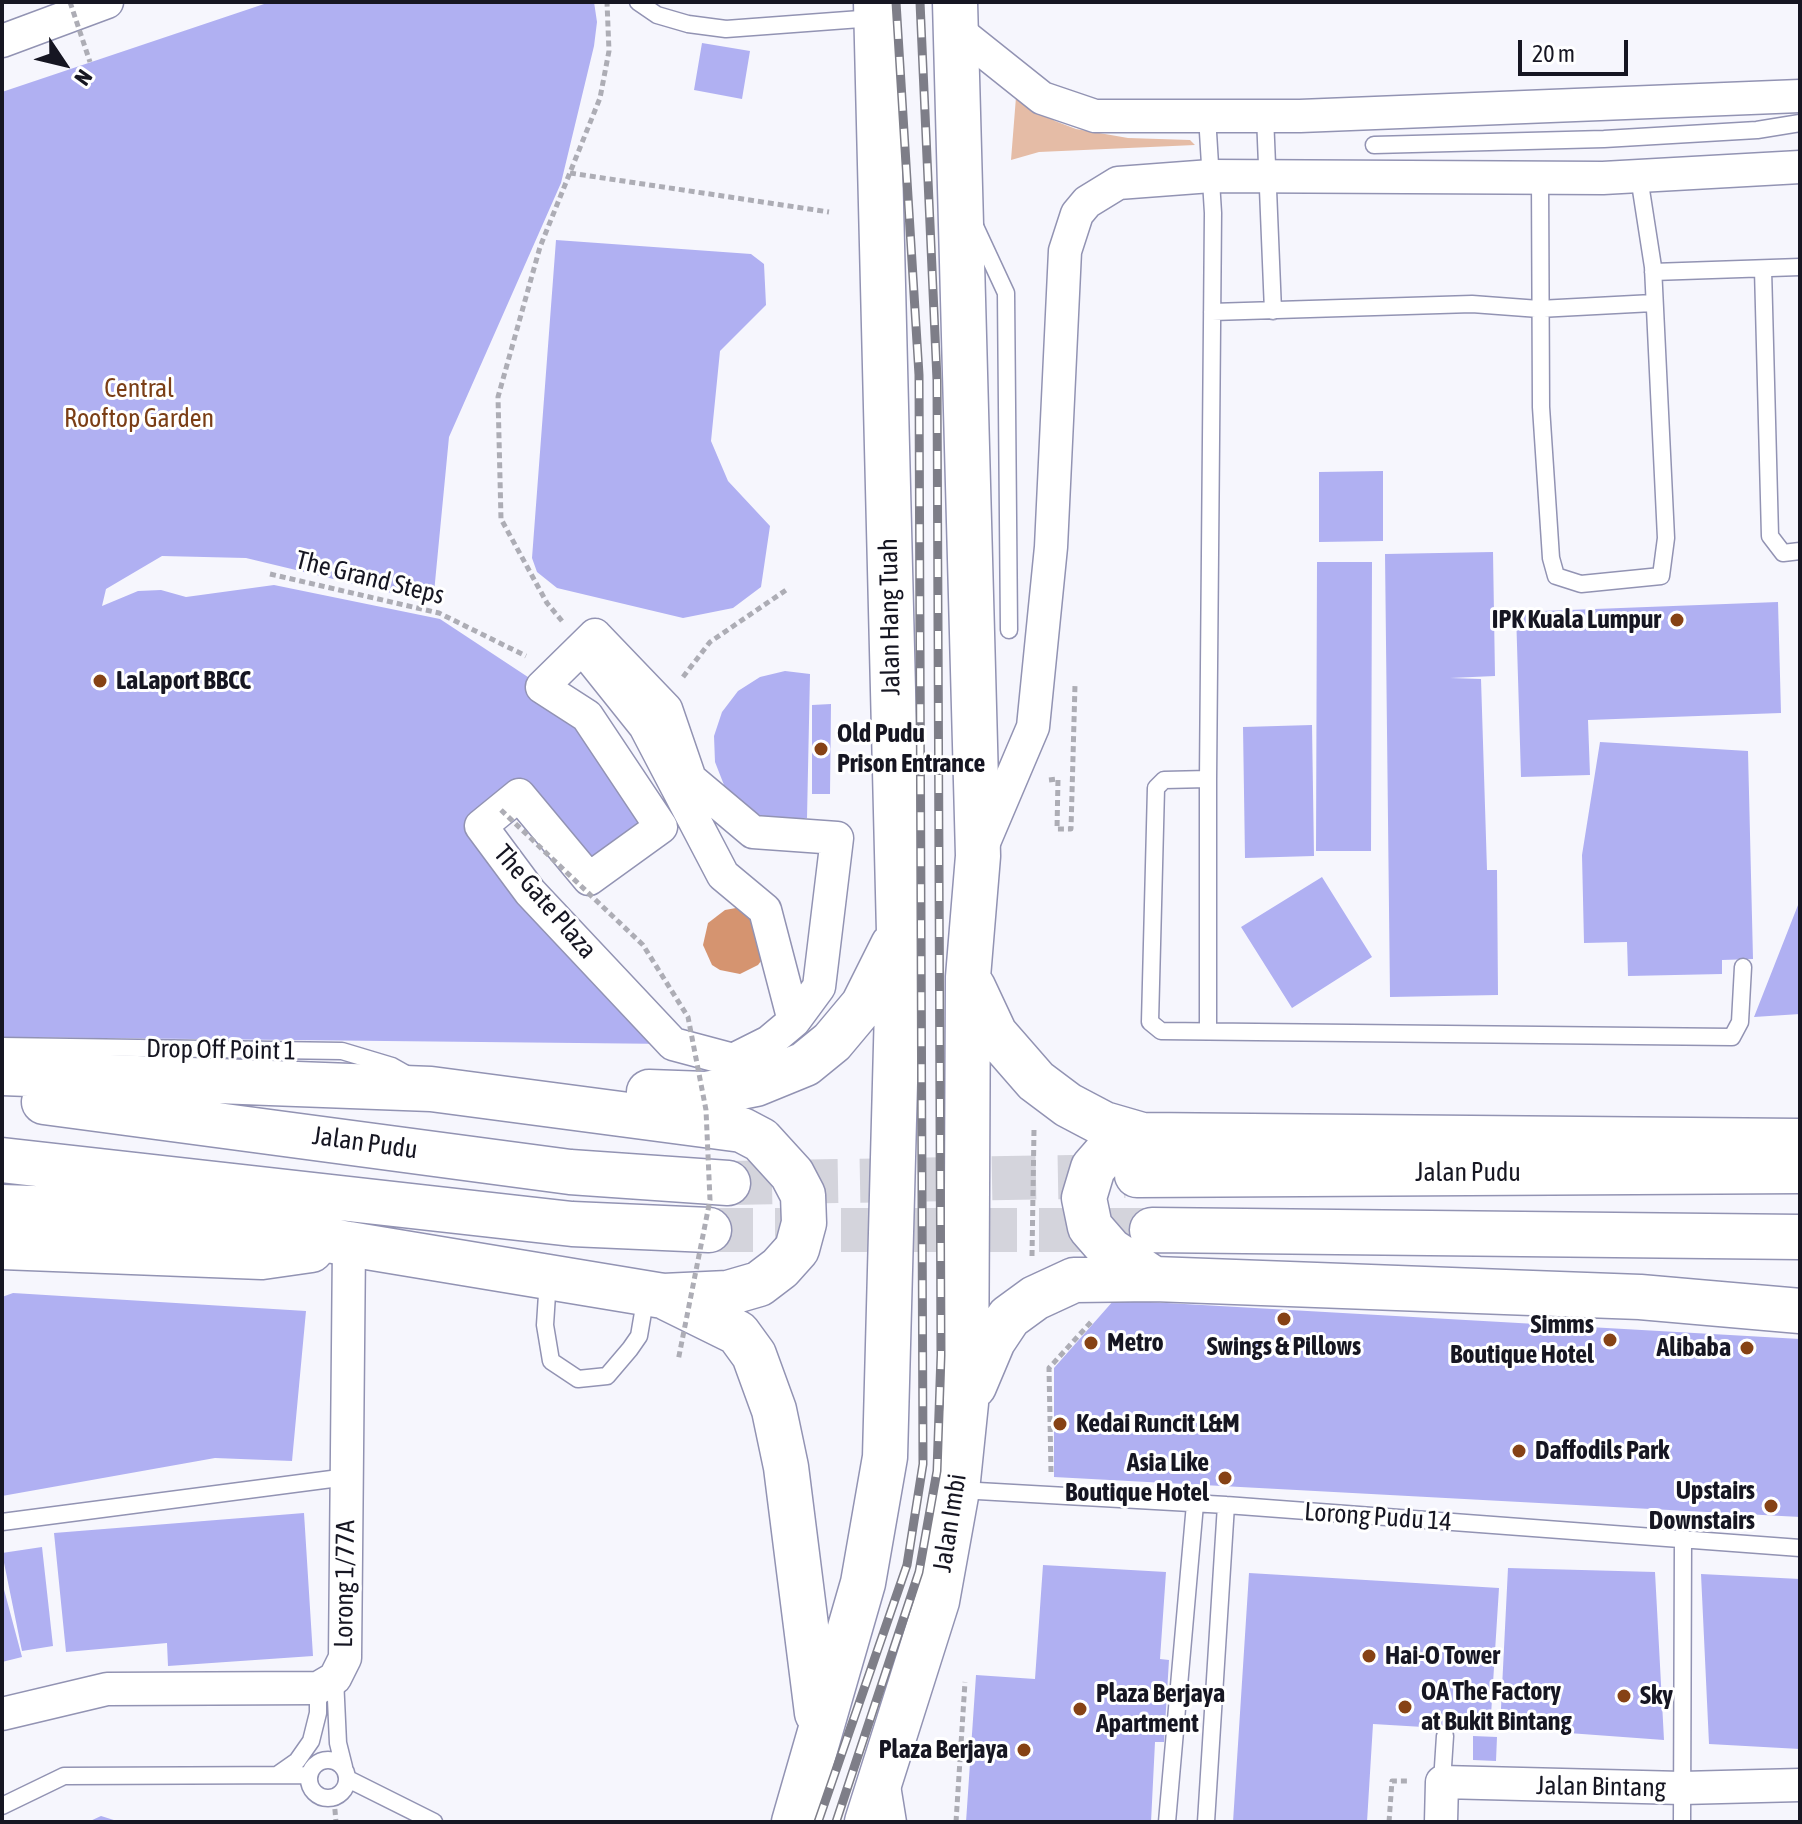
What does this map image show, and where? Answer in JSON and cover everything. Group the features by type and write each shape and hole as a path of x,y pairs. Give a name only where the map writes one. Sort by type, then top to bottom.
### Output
{"main road":[{"name":"Jalan Hang Tuah","path":"819,1731 863,1583 885,1457 899,933 876,10"},
{"path":"956,16 978,856 968,977 995,1034 1036,1081 1068,1105 1104,1124 1139,1155"},
{"path":"487,1096 530,1090 706,1094 756,1084 805,1064 832,1042 863,1005 899,933"},
{"name":"Jalan Imbi","path":"867,1822 937,1601 957,1490 966,1403 968,977"},
{"path":"2,1073 431,1089 742,1130 777,1155 803,1195 804,1223 797,1249 780,1268 759,1284 728,1293 655,1295 185,1213 2,1207"},
{"name":"Jalan Pudu","path":"2,1097 570,1172 728,1183"},
{"path":"1154,1279 1110,1250 1090,1227 1084,1198 1093,1168 1113,1145 1139,1155 1800,1141"},
{"name":"Jalan Pudu","path":"1139,1155 1800,1171"},
{"path":"9,1162 542,1221 709,1230"},
{"path":"1152,1230 1800,1237"},
{"path":"1700,1238 1800,1257"},
{"path":"2,1247 262,1257 349,1244"},
{"path":"966,1403 993,1341 1009,1317 1035,1298 1074,1280 1154,1279 1640,1297 1800,1311"},
{"path":"1640,1297 1800,1287"},
{"path":"655,1295 738,1333 754,1355 774,1410 786,1467 819,1731 794,1822"}],"street":[{"path":"2,41 107,2"},
{"path":"956,16 1021,84 1066,109 1111,117 1265,116 1800,96"},
{"path":"978,856 1033,727 1051,547 1065,251 1077,214 1087,202 1118,183 1211,176 1639,177 1800,167"},
{"name":"The Gate Plaza","path":"555,674 542,687 587,716 661,827 589,879 519,795 481,826 530,892 673,1044 733,1060 769,1042 794,1021 819,987 837,838 753,832 690,779 662,704 595,635 582,647"},
{"path":"555,674 582,647 645,726 723,875 765,910 794,1021"},
{"path":"673,807 699,828"},
{"name":"Lorong 1/77A","path":"326,1683 345,1658 349,1244"},
{"path":"2,1714 107,1689 326,1683"},
{"path":"1441,1822 1442,1782"},
{"name":"Jalan Bintang","path":"1442,1782 1682,1788 1800,1785"}],"lane":[{"path":"638,2 657,15 688,24 726,29 876,10"},
{"path":"1207,116 1211,176 1212,312 1208,1031"},
{"path":"1265,116 1273,311"},
{"path":"1374,145 1604,139 1757,130 1800,123"},
{"path":"1540,176 1541,407 1551,558 1556,576 1581,584 1661,576 1666,538 1653,272 1639,177"},
{"path":"962,197 1006,293 1009,630"},
{"path":"1653,272 1800,267"},
{"path":"1763,269 1770,536 1783,553 1800,551"},
{"path":"1212,312 1472,304 1539,309 1653,303"},
{"path":"1208,779 1164,780 1156,788 1150,1022 1161,1031 1732,1037 1740,1022 1743,967"},
{"name":"Drop Off Point 1","path":"2,1046 342,1051 392,1066 431,1089"},
{"path":"548,1277 545,1325 551,1361 578,1379 607,1376 639,1336 655,1295"},
{"path":"2,1522 347,1477"},
{"name":"Lorong Pudu 14","path":"957,1490 1226,1505 1800,1548"},
{"path":"1167,1822 1195,1504"},
{"path":"1206,1822 1226,1505"},
{"path":"1682,1822 1683,1540"},
{"path":"309,1775 316,1793 334,1797 344,1790 346,1773 326,1683"},
{"path":"277,1775 297,1761 311,1741 326,1683"},
{"path":"1442,1782 1445,1736"},
{"path":"309,1775 316,1764 328,1759 346,1773 434,1822"},
{"path":"887,1759 898,1822"},
{"path":"2,1806 64,1776 309,1775"}],"path":[{"path":"70,2 90,62"},
{"path":"582,647 547,603 501,519 498,397 540,247 600,98 609,51 607,2"},
{"path":"570,173 829,212"},
{"name":"The Grand Steps","path":"270,574 439,613 527,656 555,674"},
{"path":"662,704 710,642 789,588"},
{"path":"501,810 643,945 688,1017 706,1110 710,1200 678,1361"},
{"path":"1032,1270 1034,1121"},
{"path":"956,1822 965,1682"},
{"path":"334,1797 336,1822"}],"shaded area":[{"path":"1016,97 1055,121 1076,129 1128,138 1190,140 1195,145 1039,152 1011,160"},
{"path":"736,908 757,916 764,957 758,965 740,974 712,965 703,945 708,923 725,910"}],"building":[{"path":"270,2 594,2 597,22 594,46 561,183 449,437 433,603 246,558 162,556 106,589 102,606 138,591 161,590 186,597 274,585 440,619 587,716 661,827 589,879 519,795 481,826 673,1044 2,1037 2,92"},
{"path":"702,43 750,51 742,99 694,90"},
{"path":"556,240 751,254 764,264 766,305 720,351 711,441 728,481 770,526 761,587 733,608 683,618 557,588 537,572 532,558"},
{"path":"1383,471 1383,541 1319,542 1319,472"},
{"path":"1493,552 1495,676 1450,678 1481,679 1487,870 1497,870 1498,995 1390,997 1385,554"},
{"path":"1317,562 1372,562 1371,851 1316,851"},
{"path":"1778,602 1781,713 1588,720 1590,775 1521,777 1516,612"},
{"path":"785,671 810,674 807,818 783,821 760,815 739,803 724,785 715,762 714,736 722,712 738,691 760,677"},
{"name":"Old Pudu Prison Entrance","path":"831,704 830,794 812,794 812,705"},
{"path":"1312,725 1314,856 1245,858 1243,727"},
{"path":"1600,742 1748,751 1753,959 1722,960 1722,974 1628,976 1627,942 1584,943 1582,855"},
{"path":"1322,877 1372,957 1292,1008 1241,927"},
{"path":"1800,900 1800,1014 1754,1017"},
{"path":"13,1293 306,1311 292,1461 215,1458 2,1496 2,1297"},
{"path":"1114,1300 1800,1339 1800,1517 1054,1477 1054,1368"},
{"path":"304,1513 313,1656 168,1666 167,1643 66,1652 54,1533"},
{"path":"42,1547 53,1646 22,1651 2,1553"},
{"name":"Plaza Berjaya Apartment","path":"1043,1565 1166,1572 1160,1659 1169,1660 1164,1742 1155,1742 1151,1822 966,1822 976,1675 1035,1679"},
{"path":"1508,1568 1655,1572 1664,1740 1500,1728"},
{"name":"Hai-O Tower","path":"1249,1573 1499,1588 1490,1731 1373,1724 1367,1822 1233,1822"},
{"path":"1701,1574 1800,1579 1800,1749 1709,1744"},
{"path":"2,1582 22,1657 2,1662"},
{"path":"1473,1736 1497,1737 1496,1761 1473,1760"},
{"path":"101,1816 117,1821 117,1822 88,1822"}],"tunnel":[{"path":"728,1183 1125,1176"},
{"path":"709,1230 1152,1230"}],"railway":[{"path":"818,1822 907,1565 923,1464 919,375 896,2"},
{"path":"836,1822 919,1572 937,1471 941,1355 937,380 920,2"}],"place":[{"name":"IPK Kuala Lumpur","path":"1677,620"},
{"name":"LaLaport BBCC","path":"100,681"},
{"name":"Old Pudu Prison Entrance","path":"821,749"},
{"name":"Swings & Pillows","path":"1284,1319"},
{"name":"Simms Boutique Hotel","path":"1610,1340"},
{"name":"Metro","path":"1091,1343"},
{"name":"Alibaba","path":"1747,1348"},
{"name":"Kedai Runcit L&M","path":"1060,1424"},
{"name":"Daffodils Park","path":"1519,1451"},
{"name":"Asia Like Boutique Hotel","path":"1225,1478"},
{"name":"Upstairs Downstairs","path":"1771,1506"},
{"name":"Hai-O Tower","path":"1369,1656"},
{"name":"Sky","path":"1624,1696"},
{"name":"OA The Factory at Bukit Bintang","path":"1405,1707"},
{"name":"Plaza Berjaya Apartment","path":"1080,1709"},
{"name":"Plaza Berjaya","path":"1024,1750"}],"park label":[{"name":"Central Rooftop Garden","path":"139,404"}]}
